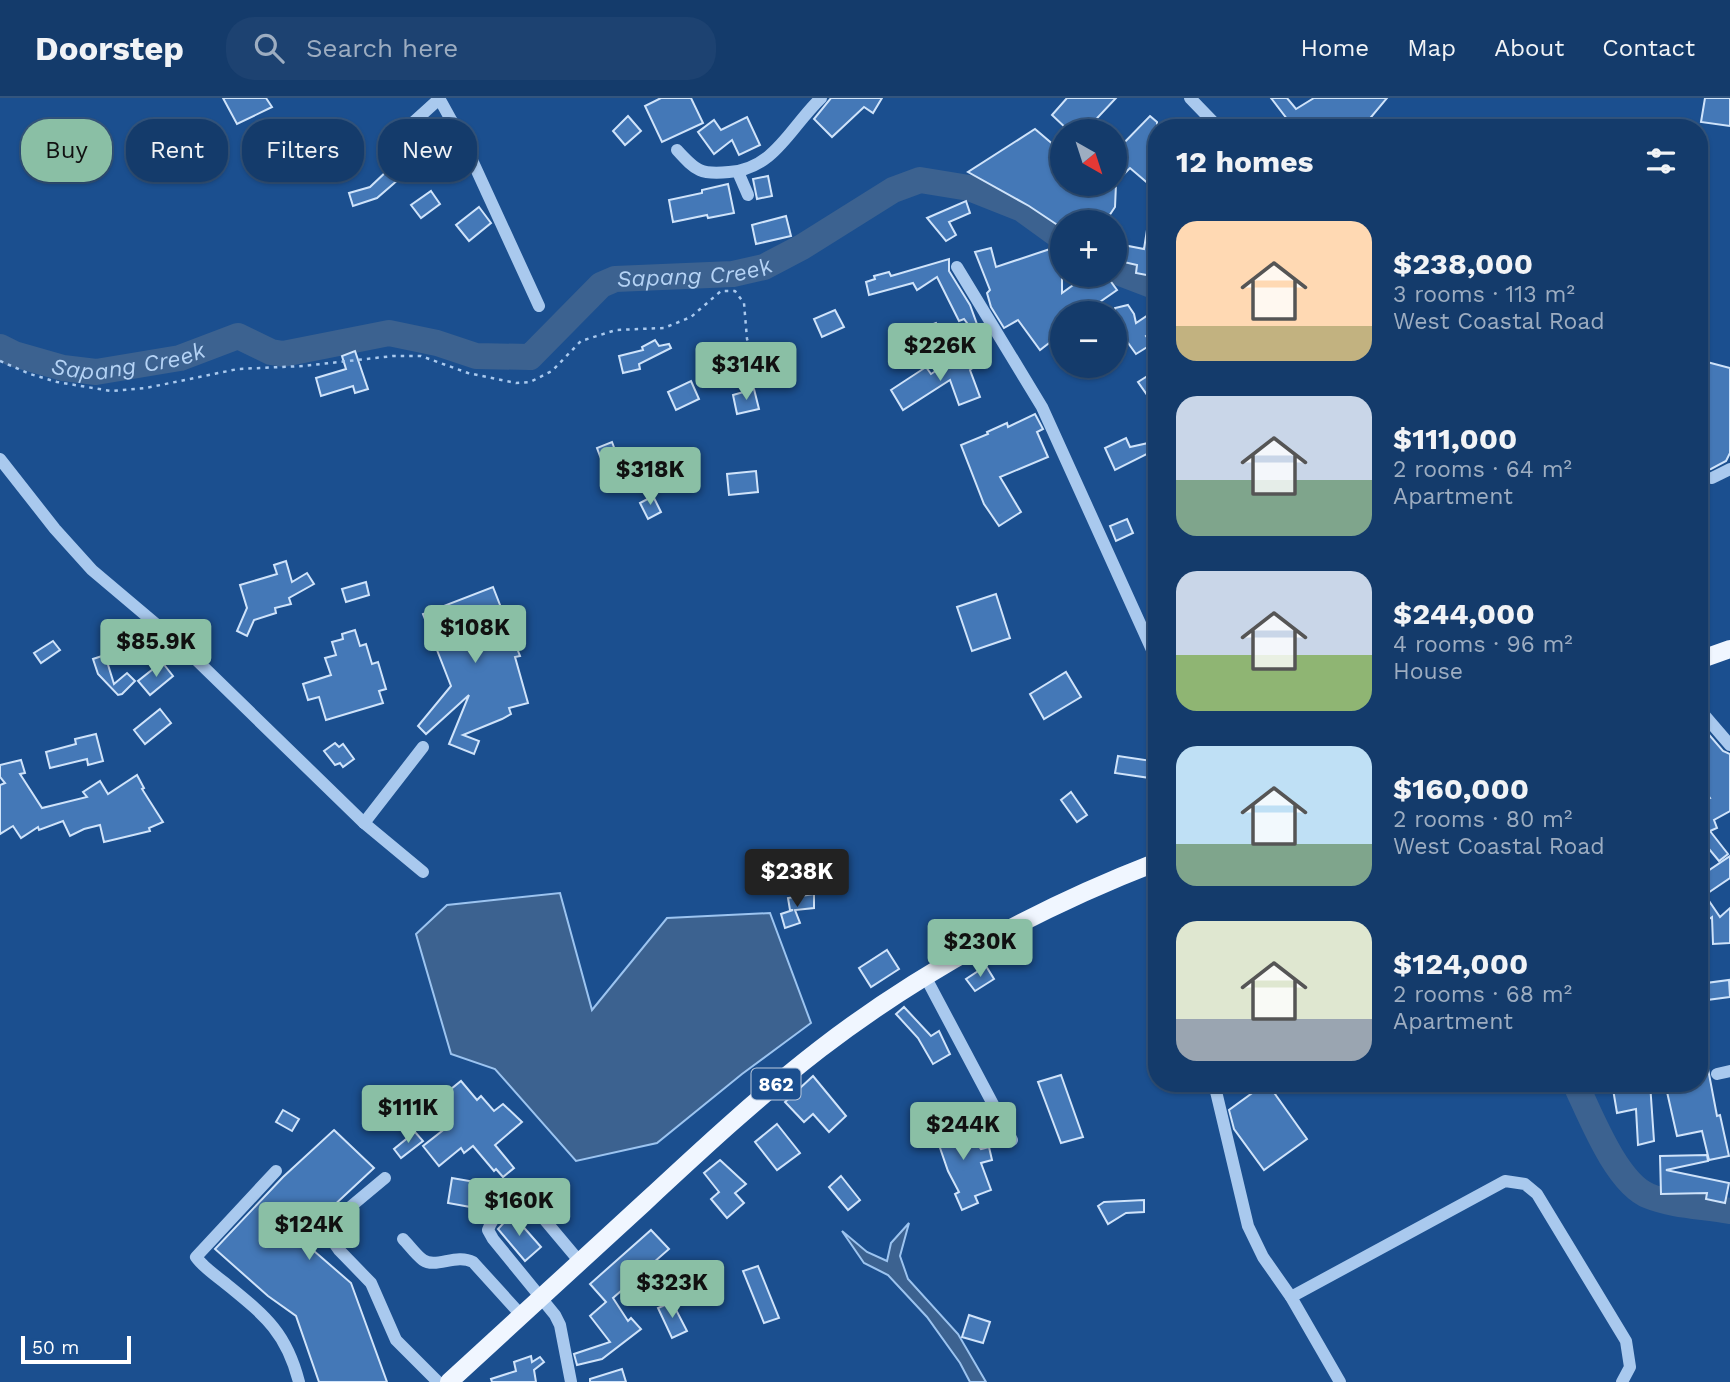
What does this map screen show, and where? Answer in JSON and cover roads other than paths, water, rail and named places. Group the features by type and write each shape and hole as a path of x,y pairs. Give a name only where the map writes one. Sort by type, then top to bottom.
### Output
{"main road":[{"path":"1708,657 1730,649"},
{"name":"862","path":"449,1382 751,1104 821,1048 907,988 994,937 1105,882 1148,865"}],"street":[{"path":"417,119 439,98 466,147 539,306"},
{"path":"677,150 694,168 705,173 738,172 770,157 821,98"},
{"path":"1190,98 1210,119"},
{"path":"738,172 748,195"},
{"path":"957,267 1042,407 1148,641"},
{"path":"0,459 55,529 92,570 182,646 364,823 422,872"},
{"path":"1712,478 1730,469"},
{"path":"1708,720 1730,746"},
{"path":"364,823 423,747"},
{"path":"926,978 1012,1140"},
{"path":"1216,1092 1248,1226 1340,1382"},
{"path":"276,1171 196,1257 277,1330 292,1356 299,1382"},
{"path":"384,1178 337,1218 332,1240 371,1283 396,1340 438,1382"},
{"path":"1291,1297 1505,1181 1525,1184 1537,1194 1626,1340 1630,1367 1622,1382"},
{"path":"571,1382 560,1325 555,1315 493,1239 488,1230 491,1221 514,1202 525,1200 580,1262"},
{"path":"403,1239 423,1260 430,1263 464,1257 473,1262 522,1316"}],"water":[{"path":"560,893 592,1010 667,918 770,913 811,1023 742,1074 657,1143 576,1161 495,1069 451,1054 416,934 447,905"},
{"path":"909,1223 900,1256 908,1279 958,1334 986,1382 970,1382 960,1363 927,1317 888,1275 864,1263 842,1231 867,1252 887,1261 891,1243"}],"waterway":[{"name":"Sapang Creek","path":"0,347 14,354 63,368 96,372 180,358 238,336 271,352 283,354 389,333 437,343 476,356 530,357 601,285 615,279 733,274 764,267 802,247 893,190 920,180 969,188 1022,209 1050,229"},
{"name":"Sapang Creek","path":"1127,276 1148,284"},
{"name":"Sapang Creek","path":"1579,1092 1615,1163 1637,1189 1669,1202 1730,1211"}]}
